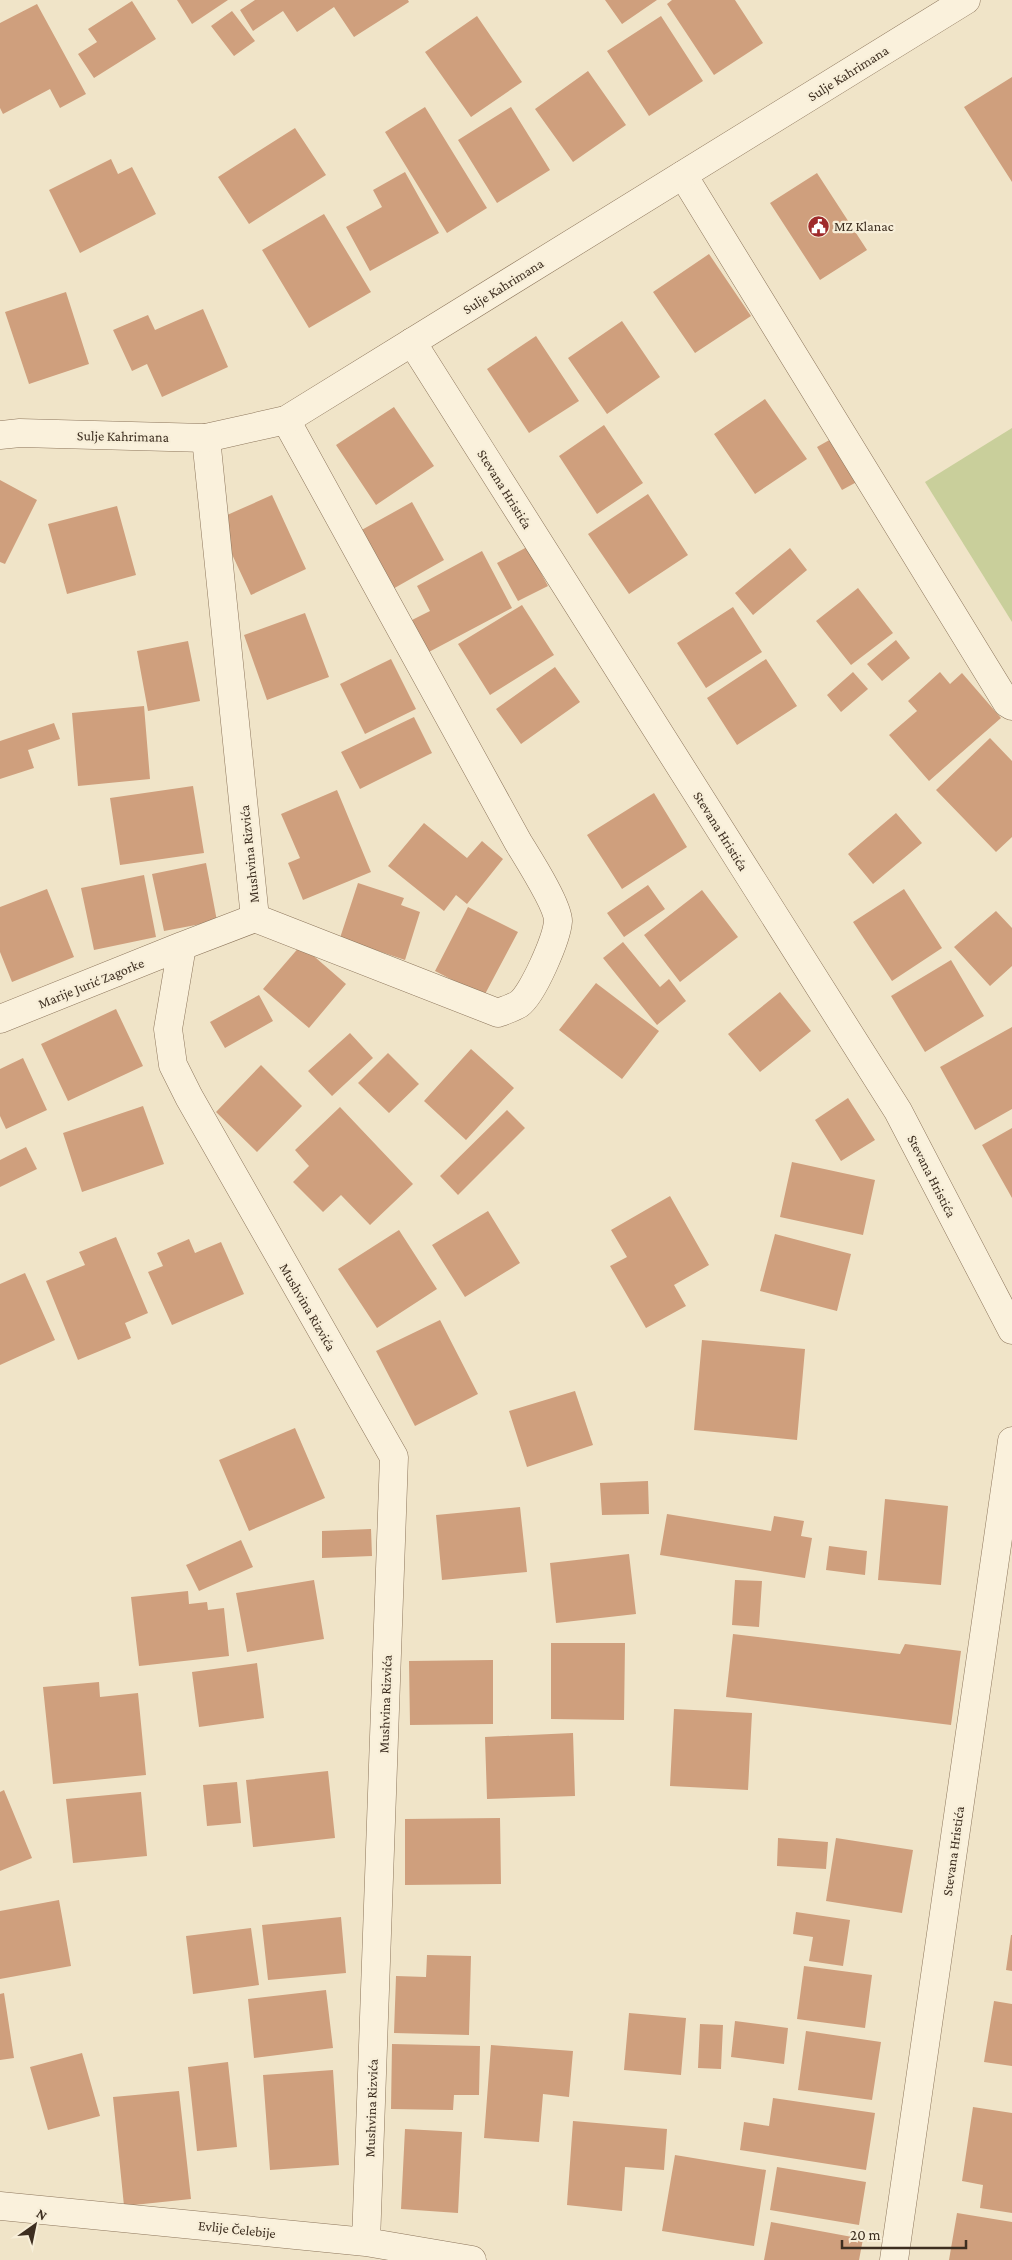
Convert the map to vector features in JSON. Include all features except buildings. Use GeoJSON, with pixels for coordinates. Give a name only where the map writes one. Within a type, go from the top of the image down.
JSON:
{"type":"FeatureCollection","features":[{"type":"Feature","properties":{"kind":"street","name":"Sulje Kahrimana"},"geometry":{"type":"LineString","coordinates":[[0,435],[20,433],[206,438],[286,420],[966,0]]}},
{"type":"Feature","properties":{"kind":"street"},"geometry":{"type":"LineString","coordinates":[[683,175],[1007,703],[1012,706]]}},
{"type":"Feature","properties":{"kind":"street","name":"Stevana Hristića"},"geometry":{"type":"LineString","coordinates":[[412,342],[898,1111],[1012,1330]]}},
{"type":"Feature","properties":{"kind":"street"},"geometry":{"type":"LineString","coordinates":[[255,918],[498,1013],[520,1003],[537,980],[550,950],[558,920],[543,883],[518,842],[286,420]]}},
{"type":"Feature","properties":{"kind":"street","name":"Mushvina Rizvića"},"geometry":{"type":"LineString","coordinates":[[206,438],[255,918],[182,946],[168,1029],[173,1065],[189,1097],[394,1457],[366,2242]]}},
{"type":"Feature","properties":{"kind":"street","name":"Marije Jurić Zagorke"},"geometry":{"type":"LineString","coordinates":[[0,1019],[182,946]]}},
{"type":"Feature","properties":{"kind":"street","name":"Stevana Hristića"},"geometry":{"type":"LineString","coordinates":[[894,2260],[1012,1441]]}},
{"type":"Feature","properties":{"kind":"street","name":"Evlije Čelebije"},"geometry":{"type":"LineString","coordinates":[[0,2206],[366,2242],[472,2260]]}},
{"type":"Feature","properties":{"kind":"green space"},"geometry":{"type":"Polygon","coordinates":[[[1012,428],[1012,622],[925,482],[1012,428]]]}},
{"type":"Feature","properties":{"kind":"place","name":"MZ Klanac"},"geometry":{"type":"Point","coordinates":[818,226]}}]}
